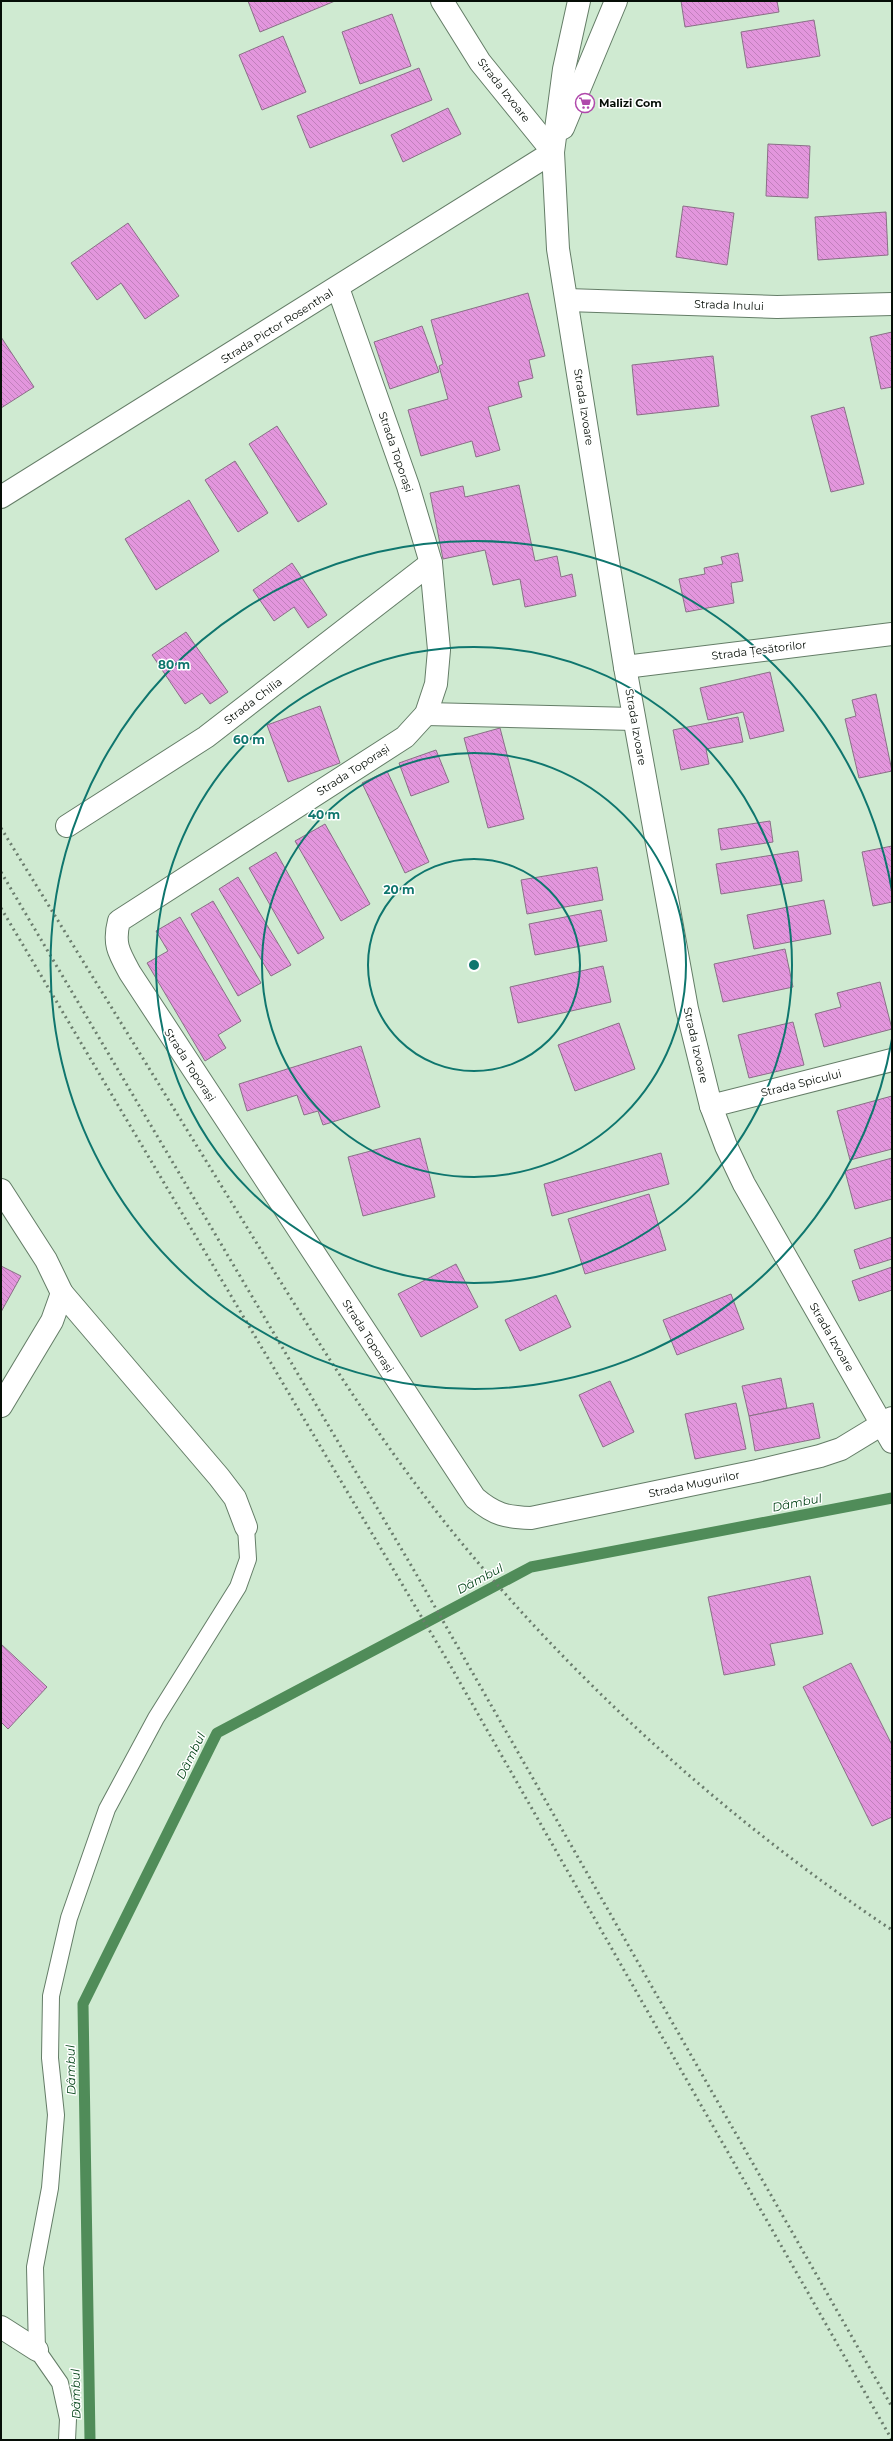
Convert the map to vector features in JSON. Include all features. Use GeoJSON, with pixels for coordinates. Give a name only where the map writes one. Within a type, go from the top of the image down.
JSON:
{"type":"FeatureCollection","features":[{"type":"Feature","properties":{"kind":"street","name":"Strada Izvoare"},"geometry":{"type":"LineString","coordinates":[[442,1],[480,62],[552,152],[558,249],[625,667],[687,1009],[711,1106],[726,1146],[744,1184],[889,1429]]}},
{"type":"Feature","properties":{"kind":"street"},"geometry":{"type":"LineString","coordinates":[[552,152],[564,69],[579,1]]}},
{"type":"Feature","properties":{"kind":"street"},"geometry":{"type":"LineString","coordinates":[[552,152],[616,1]]}},
{"type":"Feature","properties":{"kind":"street","name":"Strada Pictor Rosenthal"},"geometry":{"type":"LineString","coordinates":[[1,497],[338,288],[552,152]]}},
{"type":"Feature","properties":{"kind":"street","name":"Strada Toporași"},"geometry":{"type":"LineString","coordinates":[[338,288],[408,486],[431,563],[439,650],[436,684],[426,714],[405,737],[119,921],[115,936],[118,950],[130,973],[475,1498],[489,1510]]}},
{"type":"Feature","properties":{"kind":"street","name":"Strada Inului"},"geometry":{"type":"LineString","coordinates":[[567,300],[777,307],[892,304]]}},
{"type":"Feature","properties":{"kind":"street","name":"Strada Chilia"},"geometry":{"type":"LineString","coordinates":[[67,826],[206,737],[431,563]]}},
{"type":"Feature","properties":{"kind":"street","name":"Strada Țesătorilor"},"geometry":{"type":"LineString","coordinates":[[625,667],[892,634]]}},
{"type":"Feature","properties":{"kind":"street"},"geometry":{"type":"LineString","coordinates":[[426,714],[634,719]]}},
{"type":"Feature","properties":{"kind":"street","name":"Strada Spicului"},"geometry":{"type":"LineString","coordinates":[[711,1106],[892,1060]]}},
{"type":"Feature","properties":{"kind":"street"},"geometry":{"type":"LineString","coordinates":[[1,1190],[46,1260],[62,1293],[219,1477],[235,1498],[246,1527]]}},
{"type":"Feature","properties":{"kind":"street"},"geometry":{"type":"LineString","coordinates":[[1,1406],[52,1321],[62,1293]]}},
{"type":"Feature","properties":{"kind":"street","name":"Strada Mugurilor"},"geometry":{"type":"LineString","coordinates":[[489,1510],[506,1517],[531,1518],[757,1471],[841,1449],[889,1429]]}},
{"type":"Feature","properties":{"kind":"street"},"geometry":{"type":"LineString","coordinates":[[1,2327],[37,2350]]}},
{"type":"Feature","properties":{"kind":"lane"},"geometry":{"type":"LineString","coordinates":[[67,2440],[68,2419],[60,2383],[37,2350],[35,2267],[50,2188],[56,2115],[50,2058],[51,1996],[69,1918],[107,1809],[156,1718],[238,1587],[248,1559],[246,1527]]}},
{"type":"Feature","properties":{"kind":"building"},"geometry":{"type":"Polygon","coordinates":[[[248,1],[335,1],[260,32],[248,1]]]}},
{"type":"Feature","properties":{"kind":"building"},"geometry":{"type":"Polygon","coordinates":[[[681,1],[777,1],[779,12],[685,27],[681,1]]]}},
{"type":"Feature","properties":{"kind":"building"},"geometry":{"type":"Polygon","coordinates":[[[392,14],[411,66],[360,84],[342,32],[392,14]]]}},
{"type":"Feature","properties":{"kind":"building"},"geometry":{"type":"Polygon","coordinates":[[[814,20],[820,56],[747,68],[741,32],[814,20]]]}},
{"type":"Feature","properties":{"kind":"building"},"geometry":{"type":"Polygon","coordinates":[[[283,36],[306,92],[262,110],[239,55],[283,36]]]}},
{"type":"Feature","properties":{"kind":"building"},"geometry":{"type":"Polygon","coordinates":[[[419,68],[432,100],[310,148],[297,116],[419,68]]]}},
{"type":"Feature","properties":{"kind":"building"},"geometry":{"type":"Polygon","coordinates":[[[448,108],[461,134],[403,162],[391,135],[448,108]]]}},
{"type":"Feature","properties":{"kind":"building"},"geometry":{"type":"Polygon","coordinates":[[[768,144],[810,146],[808,198],[766,196],[768,144]]]}},
{"type":"Feature","properties":{"kind":"building"},"geometry":{"type":"Polygon","coordinates":[[[683,206],[734,213],[727,265],[676,257],[683,206]]]}},
{"type":"Feature","properties":{"kind":"building"},"geometry":{"type":"Polygon","coordinates":[[[886,212],[888,255],[818,260],[815,217],[886,212]]]}},
{"type":"Feature","properties":{"kind":"building"},"geometry":{"type":"Polygon","coordinates":[[[128,223],[179,296],[145,319],[121,283],[97,300],[71,263],[128,223]]]}},
{"type":"Feature","properties":{"kind":"building"},"geometry":{"type":"Polygon","coordinates":[[[528,293],[545,356],[529,360],[533,378],[518,382],[522,397],[488,407],[500,450],[476,457],[472,441],[421,456],[408,410],[448,399],[439,366],[443,364],[431,320],[528,293]]]}},
{"type":"Feature","properties":{"kind":"building"},"geometry":{"type":"Polygon","coordinates":[[[422,326],[439,372],[390,389],[374,342],[422,326]]]}},
{"type":"Feature","properties":{"kind":"building"},"geometry":{"type":"Polygon","coordinates":[[[892,332],[892,387],[881,389],[870,337],[892,332]]]}},
{"type":"Feature","properties":{"kind":"building"},"geometry":{"type":"Polygon","coordinates":[[[1,337],[34,387],[1,408],[1,337]]]}},
{"type":"Feature","properties":{"kind":"building"},"geometry":{"type":"Polygon","coordinates":[[[713,356],[719,406],[637,415],[632,365],[713,356]]]}},
{"type":"Feature","properties":{"kind":"building"},"geometry":{"type":"Polygon","coordinates":[[[844,407],[864,484],[831,492],[811,416],[844,407]]]}},
{"type":"Feature","properties":{"kind":"building"},"geometry":{"type":"Polygon","coordinates":[[[277,426],[327,504],[298,522],[249,444],[277,426]]]}},
{"type":"Feature","properties":{"kind":"building"},"geometry":{"type":"Polygon","coordinates":[[[235,461],[268,513],[238,532],[205,480],[235,461]]]}},
{"type":"Feature","properties":{"kind":"building"},"geometry":{"type":"Polygon","coordinates":[[[519,485],[535,561],[557,556],[561,577],[572,574],[576,596],[525,607],[520,579],[493,585],[485,550],[443,559],[430,493],[463,486],[465,497],[519,485]]]}},
{"type":"Feature","properties":{"kind":"building"},"geometry":{"type":"Polygon","coordinates":[[[189,500],[219,551],[156,590],[125,539],[189,500]]]}},
{"type":"Feature","properties":{"kind":"building"},"geometry":{"type":"Polygon","coordinates":[[[738,553],[743,581],[731,583],[734,603],[686,612],[679,579],[705,574],[704,568],[723,564],[721,557],[738,553]]]}},
{"type":"Feature","properties":{"kind":"building"},"geometry":{"type":"Polygon","coordinates":[[[292,563],[327,615],[308,628],[294,607],[274,621],[253,590],[292,563]]]}},
{"type":"Feature","properties":{"kind":"building"},"geometry":{"type":"Polygon","coordinates":[[[186,632],[228,692],[210,704],[202,693],[185,704],[152,655],[186,632]]]}},
{"type":"Feature","properties":{"kind":"building"},"geometry":{"type":"Polygon","coordinates":[[[770,672],[784,731],[750,739],[743,712],[708,720],[700,688],[770,672]]]}},
{"type":"Feature","properties":{"kind":"building"},"geometry":{"type":"Polygon","coordinates":[[[876,694],[892,771],[859,778],[845,719],[856,716],[852,700],[876,694]]]}},
{"type":"Feature","properties":{"kind":"building"},"geometry":{"type":"Polygon","coordinates":[[[320,706],[340,763],[288,782],[267,725],[320,706]]]}},
{"type":"Feature","properties":{"kind":"building"},"geometry":{"type":"Polygon","coordinates":[[[738,717],[743,742],[706,749],[709,764],[681,770],[673,730],[738,717]]]}},
{"type":"Feature","properties":{"kind":"building"},"geometry":{"type":"Polygon","coordinates":[[[500,728],[524,819],[488,828],[464,738],[500,728]]]}},
{"type":"Feature","properties":{"kind":"building"},"geometry":{"type":"Polygon","coordinates":[[[436,750],[449,782],[411,796],[399,763],[436,750]]]}},
{"type":"Feature","properties":{"kind":"building"},"geometry":{"type":"Polygon","coordinates":[[[387,771],[429,862],[405,873],[362,783],[387,771]]]}},
{"type":"Feature","properties":{"kind":"building"},"geometry":{"type":"Polygon","coordinates":[[[770,821],[773,842],[721,850],[718,829],[770,821]]]}},
{"type":"Feature","properties":{"kind":"building"},"geometry":{"type":"Polygon","coordinates":[[[325,824],[370,904],[341,921],[295,841],[325,824]]]}},
{"type":"Feature","properties":{"kind":"building"},"geometry":{"type":"Polygon","coordinates":[[[892,846],[892,902],[873,906],[862,852],[892,846]]]}},
{"type":"Feature","properties":{"kind":"building"},"geometry":{"type":"Polygon","coordinates":[[[798,851],[802,881],[721,894],[716,864],[798,851]]]}},
{"type":"Feature","properties":{"kind":"building"},"geometry":{"type":"Polygon","coordinates":[[[276,852],[324,938],[298,954],[249,868],[276,852]]]}},
{"type":"Feature","properties":{"kind":"building"},"geometry":{"type":"Polygon","coordinates":[[[597,867],[603,900],[527,914],[521,880],[597,867]]]}},
{"type":"Feature","properties":{"kind":"building"},"geometry":{"type":"Polygon","coordinates":[[[238,877],[291,965],[271,976],[219,889],[238,877]]]}},
{"type":"Feature","properties":{"kind":"building"},"geometry":{"type":"Polygon","coordinates":[[[824,900],[831,934],[754,949],[747,915],[824,900]]]}},
{"type":"Feature","properties":{"kind":"building"},"geometry":{"type":"Polygon","coordinates":[[[213,901],[261,983],[238,996],[191,914],[213,901]]]}},
{"type":"Feature","properties":{"kind":"building"},"geometry":{"type":"Polygon","coordinates":[[[601,910],[607,941],[535,955],[529,924],[601,910]]]}},
{"type":"Feature","properties":{"kind":"building"},"geometry":{"type":"Polygon","coordinates":[[[180,917],[241,1021],[218,1035],[226,1048],[205,1061],[147,963],[168,951],[156,931],[180,917]]]}},
{"type":"Feature","properties":{"kind":"building"},"geometry":{"type":"Polygon","coordinates":[[[785,949],[793,987],[723,1002],[714,964],[785,949]]]}},
{"type":"Feature","properties":{"kind":"building"},"geometry":{"type":"Polygon","coordinates":[[[603,966],[611,1002],[518,1023],[510,987],[603,966]]]}},
{"type":"Feature","properties":{"kind":"building"},"geometry":{"type":"Polygon","coordinates":[[[880,982],[892,1029],[824,1047],[815,1014],[841,1007],[837,993],[880,982]]]}},
{"type":"Feature","properties":{"kind":"building"},"geometry":{"type":"Polygon","coordinates":[[[793,1022],[804,1065],[749,1078],[738,1035],[793,1022]]]}},
{"type":"Feature","properties":{"kind":"building"},"geometry":{"type":"Polygon","coordinates":[[[619,1023],[635,1069],[575,1091],[558,1045],[619,1023]]]}},
{"type":"Feature","properties":{"kind":"building"},"geometry":{"type":"Polygon","coordinates":[[[361,1046],[380,1107],[323,1125],[318,1111],[304,1115],[297,1095],[247,1111],[239,1084],[361,1046]]]}},
{"type":"Feature","properties":{"kind":"building"},"geometry":{"type":"Polygon","coordinates":[[[892,1096],[892,1149],[850,1160],[837,1111],[892,1096]]]}},
{"type":"Feature","properties":{"kind":"building"},"geometry":{"type":"Polygon","coordinates":[[[420,1138],[435,1197],[363,1216],[348,1157],[420,1138]]]}},
{"type":"Feature","properties":{"kind":"building"},"geometry":{"type":"Polygon","coordinates":[[[661,1153],[669,1184],[552,1216],[544,1184],[661,1153]]]}},
{"type":"Feature","properties":{"kind":"building"},"geometry":{"type":"Polygon","coordinates":[[[892,1158],[892,1199],[855,1209],[845,1171],[892,1158]]]}},
{"type":"Feature","properties":{"kind":"building"},"geometry":{"type":"Polygon","coordinates":[[[649,1194],[666,1250],[585,1274],[568,1219],[649,1194]]]}},
{"type":"Feature","properties":{"kind":"building"},"geometry":{"type":"Polygon","coordinates":[[[892,1237],[892,1259],[860,1269],[854,1250],[892,1237]]]}},
{"type":"Feature","properties":{"kind":"building"},"geometry":{"type":"Polygon","coordinates":[[[456,1264],[478,1307],[421,1337],[398,1294],[456,1264]]]}},
{"type":"Feature","properties":{"kind":"building"},"geometry":{"type":"Polygon","coordinates":[[[1,1266],[21,1276],[1,1312],[1,1266]]]}},
{"type":"Feature","properties":{"kind":"building"},"geometry":{"type":"Polygon","coordinates":[[[892,1267],[892,1290],[859,1301],[852,1281],[892,1267]]]}},
{"type":"Feature","properties":{"kind":"building"},"geometry":{"type":"Polygon","coordinates":[[[731,1294],[744,1329],[677,1355],[663,1320],[731,1294]]]}},
{"type":"Feature","properties":{"kind":"building"},"geometry":{"type":"Polygon","coordinates":[[[556,1295],[571,1327],[520,1351],[505,1320],[556,1295]]]}},
{"type":"Feature","properties":{"kind":"building"},"geometry":{"type":"Polygon","coordinates":[[[781,1378],[787,1408],[749,1416],[742,1386],[781,1378]]]}},
{"type":"Feature","properties":{"kind":"building"},"geometry":{"type":"Polygon","coordinates":[[[610,1381],[634,1432],[603,1447],[579,1395],[610,1381]]]}},
{"type":"Feature","properties":{"kind":"building"},"geometry":{"type":"Polygon","coordinates":[[[736,1403],[746,1449],[695,1459],[685,1414],[736,1403]]]}},
{"type":"Feature","properties":{"kind":"building"},"geometry":{"type":"Polygon","coordinates":[[[813,1403],[820,1438],[755,1451],[749,1416],[813,1403]]]}},
{"type":"Feature","properties":{"kind":"building"},"geometry":{"type":"Polygon","coordinates":[[[810,1576],[823,1634],[770,1644],[775,1665],[724,1675],[708,1597],[810,1576]]]}},
{"type":"Feature","properties":{"kind":"building"},"geometry":{"type":"Polygon","coordinates":[[[1,1644],[47,1687],[8,1729],[1,1722],[1,1644]]]}},
{"type":"Feature","properties":{"kind":"building"},"geometry":{"type":"Polygon","coordinates":[[[851,1663],[892,1745],[892,1817],[872,1826],[803,1687],[851,1663]]]}},
{"type":"Feature","properties":{"kind":"waterway","name":"Dâmbul"},"geometry":{"type":"LineString","coordinates":[[90,2440],[83,2004],[217,1733],[531,1567],[892,1498]]}},
{"type":"Feature","properties":{"kind":"railway"},"geometry":{"type":"LineString","coordinates":[[1,828],[312,1332],[393,1453],[451,1530],[499,1587],[549,1642],[656,1746],[713,1796],[771,1843],[831,1888],[892,1930]]}},
{"type":"Feature","properties":{"kind":"railway"},"geometry":{"type":"LineString","coordinates":[[1,872],[415,1572],[892,2407]]}},
{"type":"Feature","properties":{"kind":"railway"},"geometry":{"type":"LineString","coordinates":[[1,908],[450,1665],[892,2440]]}},
{"type":"Feature","properties":{"kind":"place","name":"Malizi Com"},"geometry":{"type":"Point","coordinates":[585,103]}}]}
